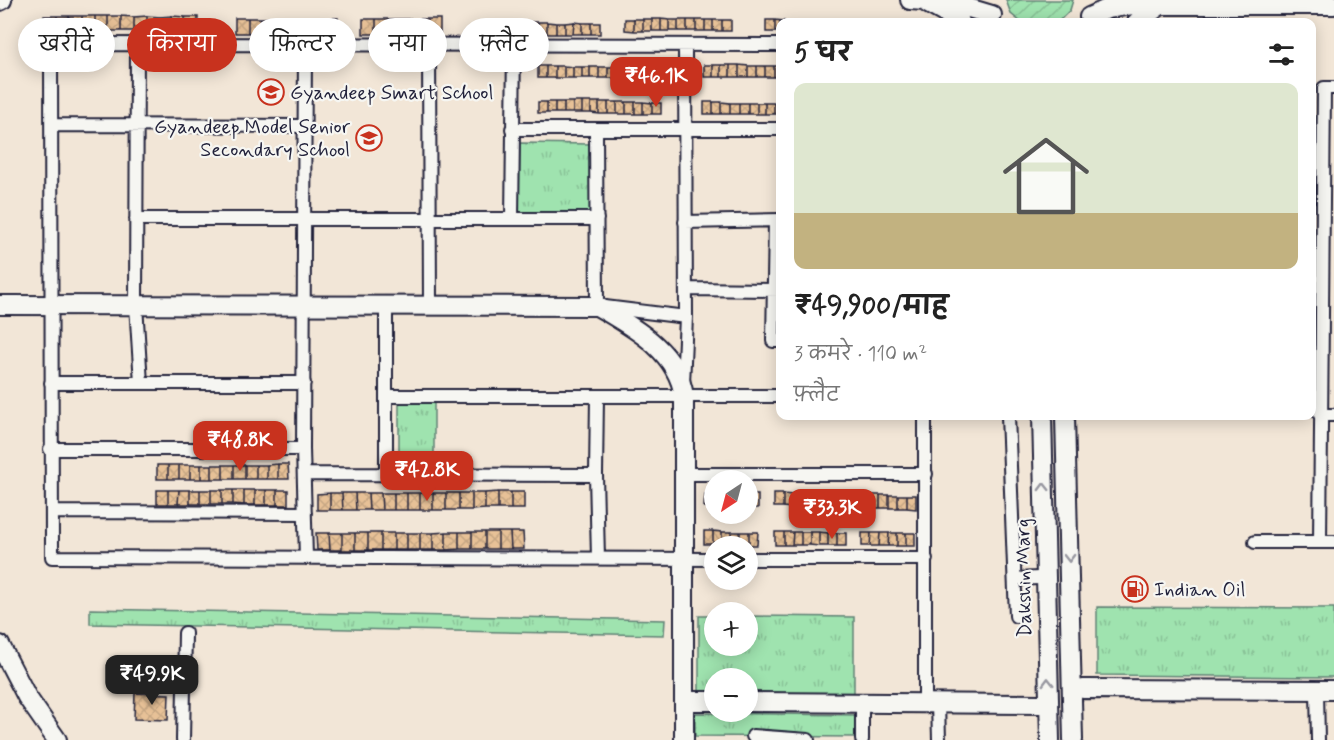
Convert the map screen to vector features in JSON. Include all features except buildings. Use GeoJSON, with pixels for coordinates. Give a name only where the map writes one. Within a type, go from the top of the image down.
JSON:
{"type":"FeatureCollection","features":[{"type":"Feature","properties":{"kind":"street"},"geometry":{"type":"LineString","coordinates":[[916,0],[952,3],[993,13]]}},
{"type":"Feature","properties":{"kind":"street"},"geometry":{"type":"LineString","coordinates":[[916,0],[952,18]]}},
{"type":"Feature","properties":{"kind":"street"},"geometry":{"type":"LineString","coordinates":[[1089,13],[1131,5],[1334,5]]}},
{"type":"Feature","properties":{"kind":"street"},"geometry":{"type":"LineString","coordinates":[[1143,18],[1161,5]]}},
{"type":"Feature","properties":{"kind":"street"},"geometry":{"type":"LineString","coordinates":[[127,45],[51,44],[52,557],[704,559]]}},
{"type":"Feature","properties":{"kind":"street"},"geometry":{"type":"LineString","coordinates":[[549,45],[776,45]]}},
{"type":"Feature","properties":{"kind":"street"},"geometry":{"type":"LineString","coordinates":[[684,740],[685,45]]}},
{"type":"Feature","properties":{"kind":"street"},"geometry":{"type":"LineString","coordinates":[[137,72],[136,305],[141,383]]}},
{"type":"Feature","properties":{"kind":"street"},"geometry":{"type":"LineString","coordinates":[[305,72],[303,449],[306,558]]}},
{"type":"Feature","properties":{"kind":"street"},"geometry":{"type":"LineString","coordinates":[[429,72],[430,306]]}},
{"type":"Feature","properties":{"kind":"street"},"geometry":{"type":"LineString","coordinates":[[512,219],[513,72]]}},
{"type":"Feature","properties":{"kind":"street"},"geometry":{"type":"LineString","coordinates":[[1320,542],[1320,415],[1328,222],[1324,88],[1334,88]]}},
{"type":"Feature","properties":{"kind":"street"},"geometry":{"type":"LineString","coordinates":[[52,126],[305,126]]}},
{"type":"Feature","properties":{"kind":"street"},"geometry":{"type":"LineString","coordinates":[[512,129],[776,129]]}},
{"type":"Feature","properties":{"kind":"street"},"geometry":{"type":"LineString","coordinates":[[596,129],[597,306]]}},
{"type":"Feature","properties":{"kind":"street"},"geometry":{"type":"LineString","coordinates":[[136,219],[597,219]]}},
{"type":"Feature","properties":{"kind":"street"},"geometry":{"type":"LineString","coordinates":[[686,222],[776,220]]}},
{"type":"Feature","properties":{"kind":"street"},"geometry":{"type":"LineString","coordinates":[[686,290],[776,290]]}},
{"type":"Feature","properties":{"kind":"street"},"geometry":{"type":"LineString","coordinates":[[776,303],[773,341],[776,341]]}},
{"type":"Feature","properties":{"kind":"street"},"geometry":{"type":"LineString","coordinates":[[0,305],[597,306],[686,317]]}},
{"type":"Feature","properties":{"kind":"street"},"geometry":{"type":"LineString","coordinates":[[386,306],[386,474]]}},
{"type":"Feature","properties":{"kind":"street"},"geometry":{"type":"LineString","coordinates":[[597,306],[656,344],[674,365],[683,394]]}},
{"type":"Feature","properties":{"kind":"street"},"geometry":{"type":"LineString","coordinates":[[51,383],[304,383]]}},
{"type":"Feature","properties":{"kind":"street"},"geometry":{"type":"LineString","coordinates":[[387,396],[683,394],[776,396]]}},
{"type":"Feature","properties":{"kind":"street"},"geometry":{"type":"LineString","coordinates":[[597,396],[598,558]]}},
{"type":"Feature","properties":{"kind":"street"},"geometry":{"type":"LineString","coordinates":[[1320,415],[1334,415]]}},
{"type":"Feature","properties":{"kind":"street"},"geometry":{"type":"LineString","coordinates":[[925,420],[926,559],[932,703],[939,740]]}},
{"type":"Feature","properties":{"kind":"street"},"geometry":{"type":"LineString","coordinates":[[1008,420],[1016,616]]}},
{"type":"Feature","properties":{"kind":"street","name":"Dakshin Marg"},"geometry":{"type":"LineString","coordinates":[[1042,420],[1050,740]]}},
{"type":"Feature","properties":{"kind":"street"},"geometry":{"type":"LineString","coordinates":[[1065,420],[1073,740]]}},
{"type":"Feature","properties":{"kind":"street"},"geometry":{"type":"LineString","coordinates":[[50,449],[303,449]]}},
{"type":"Feature","properties":{"kind":"street"},"geometry":{"type":"LineString","coordinates":[[304,474],[596,475]]}},
{"type":"Feature","properties":{"kind":"street"},"geometry":{"type":"LineString","coordinates":[[684,474],[926,474]]}},
{"type":"Feature","properties":{"kind":"street"},"geometry":{"type":"LineString","coordinates":[[52,512],[304,513]]}},
{"type":"Feature","properties":{"kind":"street"},"geometry":{"type":"LineString","coordinates":[[1254,542],[1334,542]]}},
{"type":"Feature","properties":{"kind":"street"},"geometry":{"type":"LineString","coordinates":[[758,559],[926,559]]}},
{"type":"Feature","properties":{"kind":"street"},"geometry":{"type":"LineString","coordinates":[[1015,579],[1039,578]]}},
{"type":"Feature","properties":{"kind":"street"},"geometry":{"type":"LineString","coordinates":[[183,740],[185,633]]}},
{"type":"Feature","properties":{"kind":"street"},"geometry":{"type":"LineString","coordinates":[[0,645],[27,697],[57,740]]}},
{"type":"Feature","properties":{"kind":"street"},"geometry":{"type":"LineString","coordinates":[[0,671],[42,740]]}},
{"type":"Feature","properties":{"kind":"street"},"geometry":{"type":"LineString","coordinates":[[1083,689],[1325,691],[1318,740]]}},
{"type":"Feature","properties":{"kind":"street"},"geometry":{"type":"LineString","coordinates":[[684,701],[704,701]]}},
{"type":"Feature","properties":{"kind":"street"},"geometry":{"type":"LineString","coordinates":[[758,702],[1042,704]]}},
{"type":"Feature","properties":{"kind":"street"},"geometry":{"type":"LineString","coordinates":[[862,703],[862,740]]}},
{"type":"Feature","properties":{"kind":"street"},"geometry":{"type":"LineString","coordinates":[[753,736],[808,740]]}},
{"type":"Feature","properties":{"kind":"green space"},"geometry":{"type":"Polygon","coordinates":[[[1006,0],[1073,0],[1070,10],[1062,18],[1016,18],[1011,14],[1006,0]]]}},
{"type":"Feature","properties":{"kind":"green space"},"geometry":{"type":"Polygon","coordinates":[[[520,143],[592,144],[591,213],[519,212],[520,143]]]}},
{"type":"Feature","properties":{"kind":"green space"},"geometry":{"type":"Polygon","coordinates":[[[434,402],[434,470],[399,471],[399,403],[434,402]]]}},
{"type":"Feature","properties":{"kind":"green space"},"geometry":{"type":"Polygon","coordinates":[[[1097,607],[1334,608],[1334,677],[1097,675],[1097,607]]]}},
{"type":"Feature","properties":{"kind":"green space"},"geometry":{"type":"Polygon","coordinates":[[[90,609],[665,620],[664,635],[90,624],[90,609]]]}},
{"type":"Feature","properties":{"kind":"green space"},"geometry":{"type":"Polygon","coordinates":[[[699,616],[704,616],[704,656],[758,656],[758,616],[854,617],[854,693],[758,693],[758,668],[704,668],[704,692],[699,692],[699,616]]]}},
{"type":"Feature","properties":{"kind":"green space"},"geometry":{"type":"Polygon","coordinates":[[[695,713],[704,713],[704,722],[758,722],[758,714],[857,715],[857,737],[695,736],[695,713]]]}},
{"type":"Feature","properties":{"kind":"place","name":"Gyandeep Smart School"},"geometry":{"type":"Point","coordinates":[271,92]}},
{"type":"Feature","properties":{"kind":"place","name":"Gyandeep Model Senior Secondary School"},"geometry":{"type":"Point","coordinates":[369,138]}},
{"type":"Feature","properties":{"kind":"place","name":"Indian Oil"},"geometry":{"type":"Point","coordinates":[1135,589]}}]}
